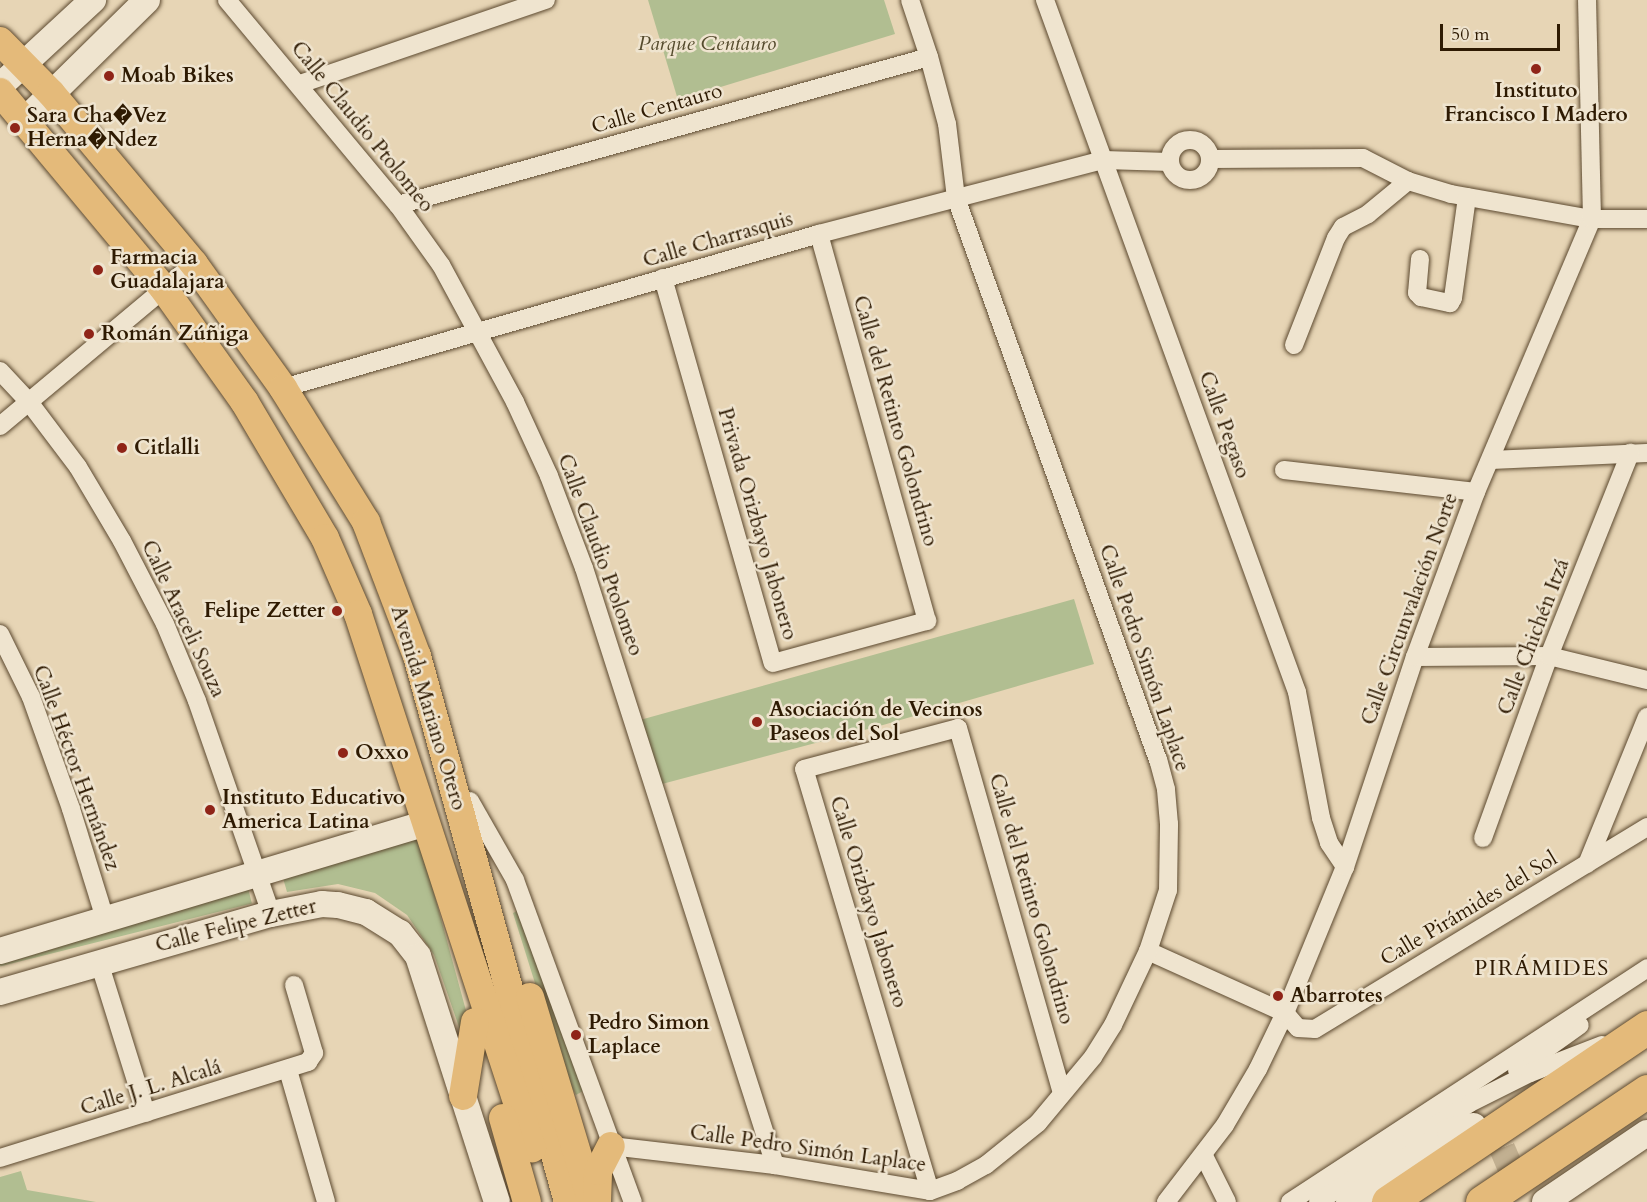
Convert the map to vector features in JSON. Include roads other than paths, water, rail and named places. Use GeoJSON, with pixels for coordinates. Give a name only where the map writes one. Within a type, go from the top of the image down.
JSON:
{"type":"FeatureCollection","features":[{"type":"Feature","properties":{"kind":"highway"},"geometry":{"type":"LineString","coordinates":[[1388,1202],[1641,1031]]}},
{"type":"Feature","properties":{"kind":"highway"},"geometry":{"type":"LineString","coordinates":[[1500,1199],[1647,1091]]}},
{"type":"Feature","properties":{"kind":"main road"},"geometry":{"type":"LineString","coordinates":[[0,86],[93,0]]}},
{"type":"Feature","properties":{"kind":"main road"},"geometry":{"type":"LineString","coordinates":[[25,120],[147,0]]}},
{"type":"Feature","properties":{"kind":"main road","name":"Avenida Mariano Otero"},"geometry":{"type":"LineString","coordinates":[[0,41],[51,93],[194,264],[283,388],[366,522],[417,656],[445,754],[531,1111],[548,1202]]}},
{"type":"Feature","properties":{"kind":"main road","name":"Avenida Mariano Otero"},"geometry":{"type":"LineString","coordinates":[[0,92],[164,289],[244,401],[325,538],[358,614],[444,880],[531,1111],[568,1202]]}},
{"type":"Feature","properties":{"kind":"main road"},"geometry":{"type":"LineString","coordinates":[[445,754],[470,801],[595,1202]]}},
{"type":"Feature","properties":{"kind":"main road","name":"Calle Felipe Zetter"},"geometry":{"type":"LineString","coordinates":[[0,951],[426,823]]}},
{"type":"Feature","properties":{"kind":"main road"},"geometry":{"type":"LineString","coordinates":[[444,880],[475,1022],[526,1202]]}},
{"type":"Feature","properties":{"kind":"main road","name":"Calle Felipe Zetter"},"geometry":{"type":"LineString","coordinates":[[0,992],[99,962],[306,906],[338,905],[366,912],[400,933],[418,956],[497,1202]]}},
{"type":"Feature","properties":{"kind":"main road"},"geometry":{"type":"LineString","coordinates":[[463,1095],[475,1022]]}},
{"type":"Feature","properties":{"kind":"main road"},"geometry":{"type":"LineString","coordinates":[[1349,1202],[1471,1115]]}},
{"type":"Feature","properties":{"kind":"main road"},"geometry":{"type":"LineString","coordinates":[[1545,1202],[1647,1133]]}},
{"type":"Feature","properties":{"kind":"main road"},"geometry":{"type":"LineString","coordinates":[[595,1202],[598,1171],[611,1146]]}},
{"type":"Feature","properties":{"kind":"street","name":"Calle Claudio Ptolomeo"},"geometry":{"type":"LineString","coordinates":[[227,0],[300,84],[398,205],[441,265],[479,332],[549,476],[584,568],[775,1165]]}},
{"type":"Feature","properties":{"kind":"street"},"geometry":{"type":"LineString","coordinates":[[300,84],[546,0]]}},
{"type":"Feature","properties":{"kind":"street","name":"Calle Pedro Simón Laplace"},"geometry":{"type":"LineString","coordinates":[[611,1146],[775,1165],[930,1191],[957,1181],[986,1165],[1038,1123],[1093,1057],[1113,1024],[1148,951],[1168,890],[1169,843],[1166,789],[956,198],[947,124],[929,57],[909,0]]}},
{"type":"Feature","properties":{"kind":"street","name":"Calle Pegaso"},"geometry":{"type":"LineString","coordinates":[[1045,0],[1297,692],[1322,818],[1329,843],[1345,867]]}},
{"type":"Feature","properties":{"kind":"street","name":"Calle Circunvalación Norte"},"geometry":{"type":"LineString","coordinates":[[1166,1202],[1204,1156],[1258,1069],[1285,1013],[1345,867],[1415,657],[1476,492],[1592,219],[1587,0]]}},
{"type":"Feature","properties":{"kind":"street","name":"Calle Centauro"},"geometry":{"type":"LineString","coordinates":[[398,205],[929,57]]}},
{"type":"Feature","properties":{"kind":"street"},"geometry":{"type":"LineString","coordinates":[[1188,140],[1200,142],[1206,147],[1211,159],[1207,173],[1188,181],[1176,174],[1170,162],[1176,145],[1188,140]]}},
{"type":"Feature","properties":{"kind":"street"},"geometry":{"type":"LineString","coordinates":[[1211,159],[1363,158],[1408,181],[1467,197],[1592,219],[1647,219]]}},
{"type":"Feature","properties":{"kind":"street","name":"Calle Charrasquis"},"geometry":{"type":"LineString","coordinates":[[283,388],[819,234],[1104,160],[1170,162]]}},
{"type":"Feature","properties":{"kind":"street"},"geometry":{"type":"LineString","coordinates":[[1294,345],[1339,232],[1343,227],[1380,206],[1408,181]]}},
{"type":"Feature","properties":{"kind":"street"},"geometry":{"type":"LineString","coordinates":[[1420,260],[1417,293],[1421,297],[1450,303],[1453,298],[1467,197]]}},
{"type":"Feature","properties":{"kind":"street","name":"Calle del Retinto Golondrino"},"geometry":{"type":"LineString","coordinates":[[819,234],[927,621]]}},
{"type":"Feature","properties":{"kind":"street"},"geometry":{"type":"LineString","coordinates":[[0,426],[194,264]]}},
{"type":"Feature","properties":{"kind":"street","name":"Privada Orizbayo Jabonero"},"geometry":{"type":"LineString","coordinates":[[663,278],[773,663],[927,621]]}},
{"type":"Feature","properties":{"kind":"street","name":"Calle Araceli Souza"},"geometry":{"type":"LineString","coordinates":[[0,371],[29,402],[78,467],[122,541],[165,624],[197,701],[271,914]]}},
{"type":"Feature","properties":{"kind":"street"},"geometry":{"type":"LineString","coordinates":[[1491,459],[1639,453]]}},
{"type":"Feature","properties":{"kind":"street","name":"Calle Chichén Itzá"},"geometry":{"type":"LineString","coordinates":[[1483,838],[1549,656],[1639,453]]}},
{"type":"Feature","properties":{"kind":"street"},"geometry":{"type":"LineString","coordinates":[[1284,470],[1476,492]]}},
{"type":"Feature","properties":{"kind":"street","name":"Calle Héctor Hernández"},"geometry":{"type":"LineString","coordinates":[[0,634],[31,697],[71,809],[105,919]]}},
{"type":"Feature","properties":{"kind":"street"},"geometry":{"type":"LineString","coordinates":[[1415,657],[1549,656],[1647,680]]}},
{"type":"Feature","properties":{"kind":"street"},"geometry":{"type":"LineString","coordinates":[[1587,864],[1647,717]]}},
{"type":"Feature","properties":{"kind":"street","name":"Calle del Retinto Golondrino"},"geometry":{"type":"LineString","coordinates":[[947,732],[958,728],[1062,1094]]}},
{"type":"Feature","properties":{"kind":"street","name":"Calle Orizbayo Jabonero"},"geometry":{"type":"LineString","coordinates":[[930,1191],[804,768],[947,732]]}},
{"type":"Feature","properties":{"kind":"street"},"geometry":{"type":"LineString","coordinates":[[470,801],[515,879],[633,1202]]}},
{"type":"Feature","properties":{"kind":"street","name":"Calle Pirámides del Sol"},"geometry":{"type":"LineString","coordinates":[[1148,951],[1285,1013],[1298,1028],[1315,1029],[1647,827]]}},
{"type":"Feature","properties":{"kind":"street"},"geometry":{"type":"LineString","coordinates":[[99,962],[146,1113]]}},
{"type":"Feature","properties":{"kind":"street"},"geometry":{"type":"LineString","coordinates":[[1290,1202],[1647,968]]}},
{"type":"Feature","properties":{"kind":"street"},"geometry":{"type":"LineString","coordinates":[[1471,1115],[1647,976]]}},
{"type":"Feature","properties":{"kind":"street","name":"Calle J. L. Alcalá"},"geometry":{"type":"LineString","coordinates":[[0,1158],[308,1062],[314,1057],[294,985]]}},
{"type":"Feature","properties":{"kind":"street"},"geometry":{"type":"LineString","coordinates":[[1318,1202],[1471,1115],[1560,1060],[1641,1031]]}},
{"type":"Feature","properties":{"kind":"street"},"geometry":{"type":"LineString","coordinates":[[288,1070],[326,1202]]}},
{"type":"Feature","properties":{"kind":"street"},"geometry":{"type":"LineString","coordinates":[[1204,1156],[1227,1202]]}},
{"type":"Feature","properties":{"kind":"tunnel"},"geometry":{"type":"LineString","coordinates":[[1473,1126],[1489,1135],[1502,1148],[1511,1169],[1511,1192]]}},
{"type":"Feature","properties":{"kind":"place","name":"Instituto Francisco I Madero"},"geometry":{"type":"Point","coordinates":[1536,69]}},
{"type":"Feature","properties":{"kind":"place","name":"Moab Bikes"},"geometry":{"type":"Point","coordinates":[109,76]}},
{"type":"Feature","properties":{"kind":"place","name":"Sara Cha�Vez Herna�Ndez"},"geometry":{"type":"Point","coordinates":[15,128]}},
{"type":"Feature","properties":{"kind":"place","name":"Farmacia Guadalajara"},"geometry":{"type":"Point","coordinates":[98,270]}},
{"type":"Feature","properties":{"kind":"place","name":"Román Zúñiga"},"geometry":{"type":"Point","coordinates":[89,334]}},
{"type":"Feature","properties":{"kind":"place","name":"Citlalli"},"geometry":{"type":"Point","coordinates":[122,448]}},
{"type":"Feature","properties":{"kind":"place","name":"Felipe Zetter"},"geometry":{"type":"Point","coordinates":[337,611]}},
{"type":"Feature","properties":{"kind":"place","name":"Asociación de Vecinos Paseos del Sol"},"geometry":{"type":"Point","coordinates":[757,722]}},
{"type":"Feature","properties":{"kind":"place","name":"Oxxo"},"geometry":{"type":"Point","coordinates":[343,753]}},
{"type":"Feature","properties":{"kind":"place","name":"Instituto Educativo America Latina"},"geometry":{"type":"Point","coordinates":[210,810]}},
{"type":"Feature","properties":{"kind":"place","name":"Abarrotes"},"geometry":{"type":"Point","coordinates":[1278,996]}},
{"type":"Feature","properties":{"kind":"place","name":"Pedro Simon Laplace"},"geometry":{"type":"Point","coordinates":[576,1035]}},
{"type":"Feature","properties":{"kind":"district","name":"PIRÁMIDES"},"geometry":{"type":"Point","coordinates":[1542,969]}},
{"type":"Feature","properties":{"kind":"park label","name":"Parque Centauro"},"geometry":{"type":"Point","coordinates":[707,44]}}]}
